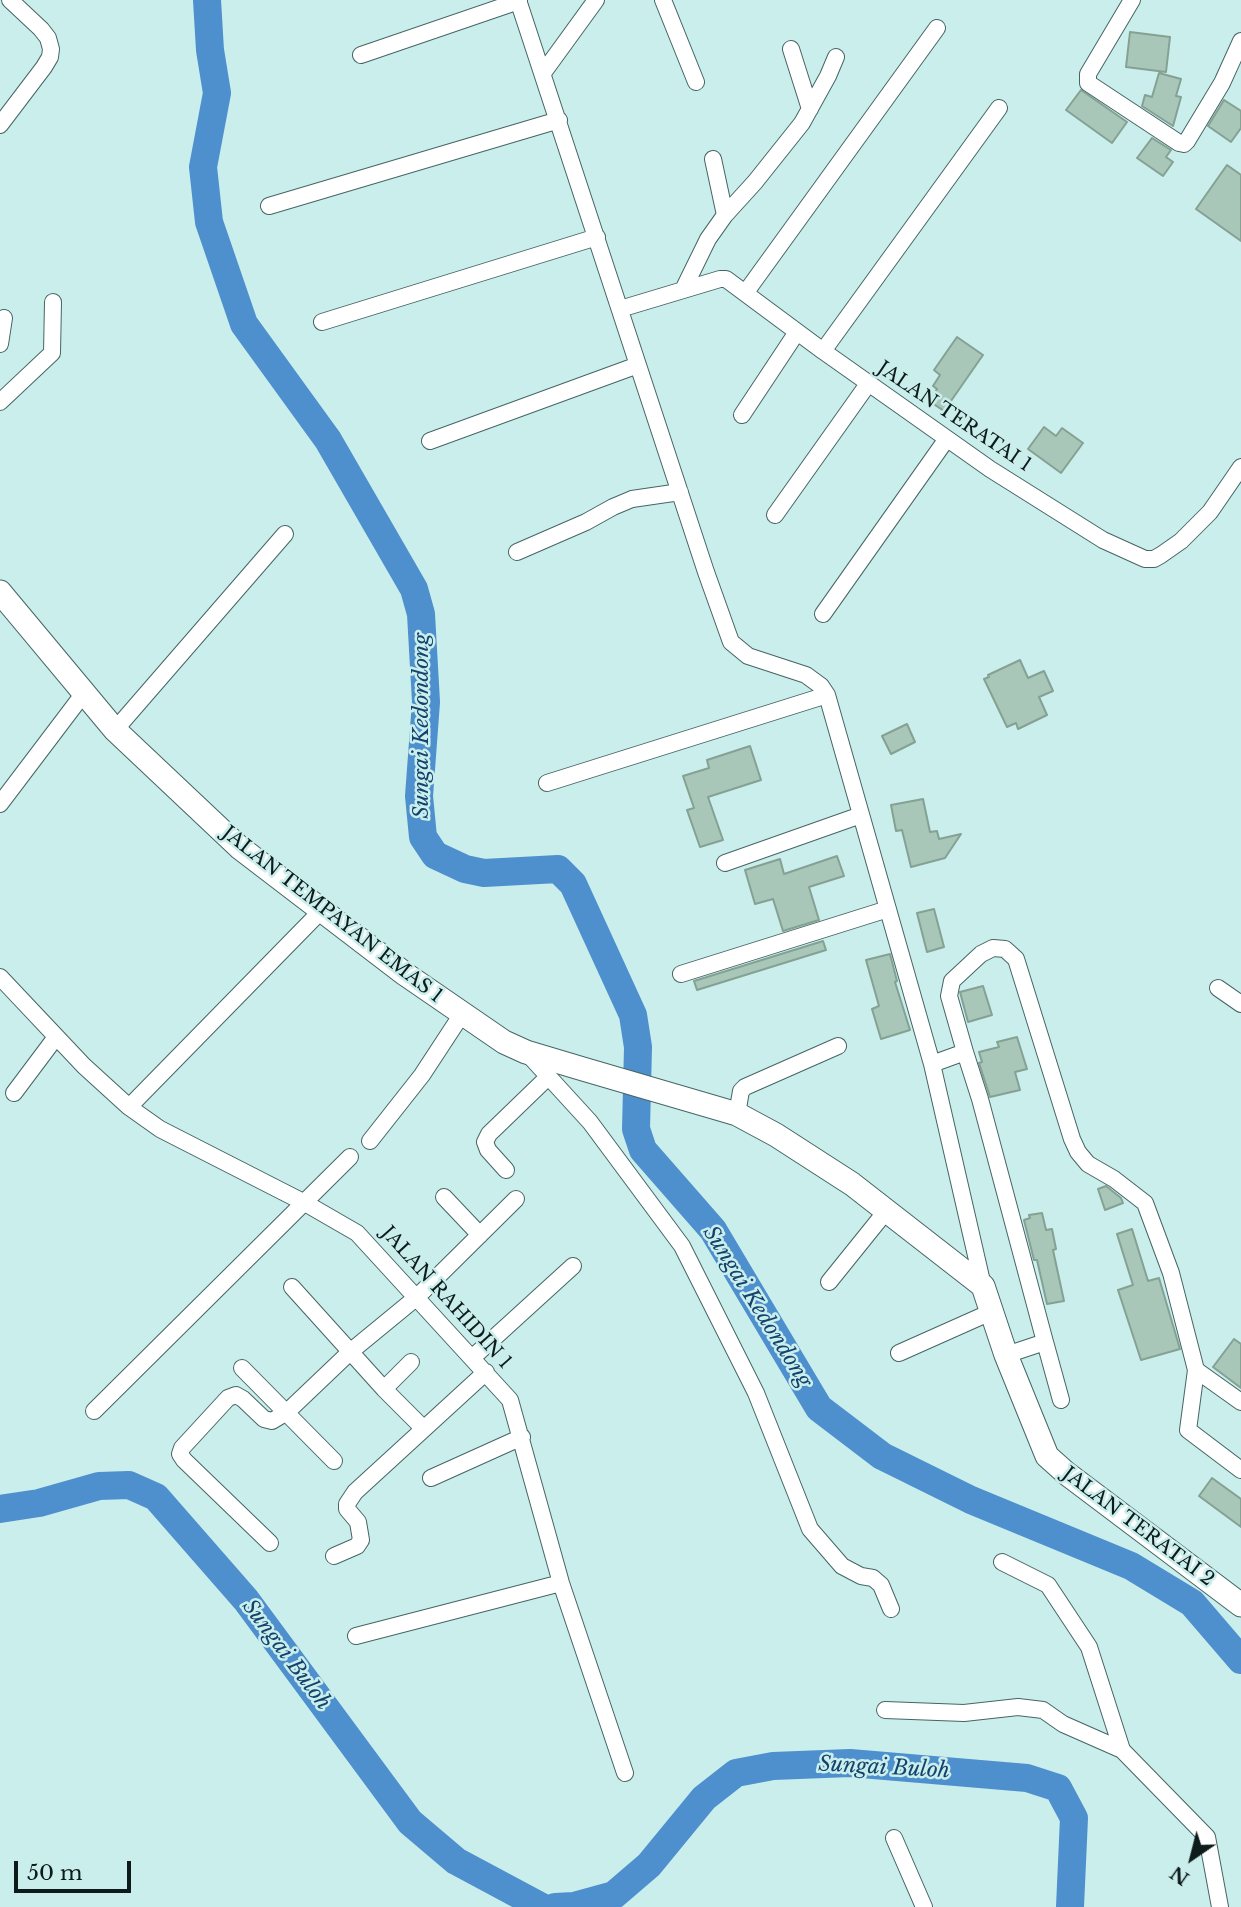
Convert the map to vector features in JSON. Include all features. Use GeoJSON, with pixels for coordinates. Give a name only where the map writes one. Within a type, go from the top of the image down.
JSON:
{"type":"FeatureCollection","features":[{"type":"Feature","properties":{"kind":"street"},"geometry":{"type":"LineString","coordinates":[[0,125],[44,67],[50,57],[51,48],[41,29],[10,0]]}},
{"type":"Feature","properties":{"kind":"street"},"geometry":{"type":"LineString","coordinates":[[543,73],[596,0]]}},
{"type":"Feature","properties":{"kind":"street"},"geometry":{"type":"LineString","coordinates":[[663,0],[696,82]]}},
{"type":"Feature","properties":{"kind":"street"},"geometry":{"type":"LineString","coordinates":[[1132,0],[1088,74],[1088,83],[1179,143],[1188,141],[1222,83],[1241,41]]}},
{"type":"Feature","properties":{"kind":"street"},"geometry":{"type":"LineString","coordinates":[[361,55],[518,1],[731,642],[748,656],[806,675],[821,686],[827,695],[932,1064],[983,1286]]}},
{"type":"Feature","properties":{"kind":"street"},"geometry":{"type":"LineString","coordinates":[[746,292],[937,29]]}},
{"type":"Feature","properties":{"kind":"street"},"geometry":{"type":"LineString","coordinates":[[791,49],[810,109]]}},
{"type":"Feature","properties":{"kind":"street"},"geometry":{"type":"LineString","coordinates":[[683,290],[708,239],[810,109],[836,57]]}},
{"type":"Feature","properties":{"kind":"street"},"geometry":{"type":"LineString","coordinates":[[822,351],[999,108]]}},
{"type":"Feature","properties":{"kind":"street"},"geometry":{"type":"LineString","coordinates":[[269,206],[559,120]]}},
{"type":"Feature","properties":{"kind":"street"},"geometry":{"type":"LineString","coordinates":[[713,159],[725,215]]}},
{"type":"Feature","properties":{"kind":"street"},"geometry":{"type":"LineString","coordinates":[[322,322],[597,237]]}},
{"type":"Feature","properties":{"kind":"street","name":"JALAN TERATAI 1"},"geometry":{"type":"LineString","coordinates":[[620,309],[720,279],[733,283],[946,440],[1103,540],[1145,559],[1154,559],[1181,541],[1210,512],[1241,467]]}},
{"type":"Feature","properties":{"kind":"street"},"geometry":{"type":"LineString","coordinates":[[0,402],[52,353],[53,302]]}},
{"type":"Feature","properties":{"kind":"street"},"geometry":{"type":"LineString","coordinates":[[0,344],[4,318]]}},
{"type":"Feature","properties":{"kind":"street"},"geometry":{"type":"LineString","coordinates":[[742,415],[797,332]]}},
{"type":"Feature","properties":{"kind":"street"},"geometry":{"type":"LineString","coordinates":[[430,441],[639,365]]}},
{"type":"Feature","properties":{"kind":"street"},"geometry":{"type":"LineString","coordinates":[[775,515],[868,384]]}},
{"type":"Feature","properties":{"kind":"street"},"geometry":{"type":"LineString","coordinates":[[823,614],[946,440]]}},
{"type":"Feature","properties":{"kind":"street"},"geometry":{"type":"LineString","coordinates":[[517,552],[632,499],[680,492]]}},
{"type":"Feature","properties":{"kind":"street"},"geometry":{"type":"LineString","coordinates":[[115,730],[285,534]]}},
{"type":"Feature","properties":{"kind":"street","name":"JALAN TEMPAYAN EMAS 1"},"geometry":{"type":"LineString","coordinates":[[0,592],[115,730],[239,847],[462,1014],[504,1042],[526,1052],[737,1114],[776,1135],[852,1184],[983,1286]]}},
{"type":"Feature","properties":{"kind":"street"},"geometry":{"type":"LineString","coordinates":[[0,804],[84,693]]}},
{"type":"Feature","properties":{"kind":"street"},"geometry":{"type":"LineString","coordinates":[[547,783],[827,695]]}},
{"type":"Feature","properties":{"kind":"street"},"geometry":{"type":"LineString","coordinates":[[725,863],[861,815]]}},
{"type":"Feature","properties":{"kind":"street"},"geometry":{"type":"LineString","coordinates":[[681,974],[888,909]]}},
{"type":"Feature","properties":{"kind":"street"},"geometry":{"type":"LineString","coordinates":[[129,1107],[321,911]]}},
{"type":"Feature","properties":{"kind":"street"},"geometry":{"type":"LineString","coordinates":[[1061,1400],[949,996],[950,986],[956,976],[981,954],[993,948],[1005,949],[1016,959],[1078,1152],[1088,1164],[1114,1179],[1145,1203],[1171,1273],[1196,1370],[1188,1430],[1241,1470]]}},
{"type":"Feature","properties":{"kind":"street","name":"JALAN RAHIDIN 1"},"geometry":{"type":"LineString","coordinates":[[0,977],[84,1066],[129,1107],[160,1129],[305,1203],[357,1233],[510,1400],[561,1583],[625,1773]]}},
{"type":"Feature","properties":{"kind":"street"},"geometry":{"type":"LineString","coordinates":[[1218,988],[1241,1004]]}},
{"type":"Feature","properties":{"kind":"street"},"geometry":{"type":"LineString","coordinates":[[370,1141],[422,1075],[462,1014]]}},
{"type":"Feature","properties":{"kind":"street"},"geometry":{"type":"LineString","coordinates":[[14,1093],[56,1037]]}},
{"type":"Feature","properties":{"kind":"street"},"geometry":{"type":"LineString","coordinates":[[737,1114],[741,1091],[746,1087],[838,1046]]}},
{"type":"Feature","properties":{"kind":"street"},"geometry":{"type":"LineString","coordinates":[[526,1052],[590,1122],[682,1246],[756,1393],[810,1529],[842,1566],[852,1573],[873,1578],[881,1585],[891,1609]]}},
{"type":"Feature","properties":{"kind":"street"},"geometry":{"type":"LineString","coordinates":[[932,1064],[965,1052]]}},
{"type":"Feature","properties":{"kind":"street"},"geometry":{"type":"LineString","coordinates":[[506,1170],[488,1150],[485,1142],[489,1134],[548,1077]]}},
{"type":"Feature","properties":{"kind":"street"},"geometry":{"type":"LineString","coordinates":[[94,1412],[350,1157]]}},
{"type":"Feature","properties":{"kind":"street"},"geometry":{"type":"LineString","coordinates":[[444,1197],[480,1235]]}},
{"type":"Feature","properties":{"kind":"street"},"geometry":{"type":"LineString","coordinates":[[270,1543],[184,1460],[180,1454],[182,1448],[229,1398],[236,1395],[264,1419],[272,1421],[287,1412],[350,1352],[417,1297],[516,1199]]}},
{"type":"Feature","properties":{"kind":"street"},"geometry":{"type":"LineString","coordinates":[[829,1282],[887,1210]]}},
{"type":"Feature","properties":{"kind":"street"},"geometry":{"type":"LineString","coordinates":[[472,1358],[573,1266]]}},
{"type":"Feature","properties":{"kind":"street","name":"JALAN TERATAI 2"},"geometry":{"type":"LineString","coordinates":[[983,1286],[1041,1446],[1053,1463],[1241,1605]]}},
{"type":"Feature","properties":{"kind":"street"},"geometry":{"type":"LineString","coordinates":[[292,1287],[423,1428]]}},
{"type":"Feature","properties":{"kind":"street"},"geometry":{"type":"LineString","coordinates":[[899,1353],[991,1312]]}},
{"type":"Feature","properties":{"kind":"street"},"geometry":{"type":"LineString","coordinates":[[1006,1355],[1045,1342]]}},
{"type":"Feature","properties":{"kind":"street"},"geometry":{"type":"LineString","coordinates":[[384,1389],[411,1362]]}},
{"type":"Feature","properties":{"kind":"street"},"geometry":{"type":"LineString","coordinates":[[242,1368],[334,1461]]}},
{"type":"Feature","properties":{"kind":"street"},"geometry":{"type":"LineString","coordinates":[[1196,1370],[1241,1402]]}},
{"type":"Feature","properties":{"kind":"street"},"geometry":{"type":"LineString","coordinates":[[334,1556],[357,1546],[361,1540],[358,1522],[346,1509],[355,1492],[486,1373]]}},
{"type":"Feature","properties":{"kind":"street"},"geometry":{"type":"LineString","coordinates":[[431,1478],[522,1437]]}},
{"type":"Feature","properties":{"kind":"street"},"geometry":{"type":"LineString","coordinates":[[1002,1562],[1048,1586],[1089,1647],[1122,1749]]}},
{"type":"Feature","properties":{"kind":"street"},"geometry":{"type":"LineString","coordinates":[[356,1636],[561,1583]]}},
{"type":"Feature","properties":{"kind":"street"},"geometry":{"type":"LineString","coordinates":[[885,1710],[964,1713],[1018,1707],[1043,1710],[1062,1724],[1122,1749],[1208,1837],[1220,1907]]}},
{"type":"Feature","properties":{"kind":"street"},"geometry":{"type":"LineString","coordinates":[[894,1838],[924,1907]]}},
{"type":"Feature","properties":{"kind":"building"},"geometry":{"type":"Polygon","coordinates":[[[1130,32],[1170,37],[1166,72],[1126,67],[1130,32]]]}},
{"type":"Feature","properties":{"kind":"building"},"geometry":{"type":"Polygon","coordinates":[[[1159,73],[1181,79],[1176,96],[1181,97],[1173,126],[1142,106],[1145,95],[1152,97],[1159,73]]]}},
{"type":"Feature","properties":{"kind":"building"},"geometry":{"type":"Polygon","coordinates":[[[1081,90],[1127,122],[1112,143],[1066,110],[1081,90]]]}},
{"type":"Feature","properties":{"kind":"building"},"geometry":{"type":"Polygon","coordinates":[[[1224,100],[1241,111],[1241,128],[1231,142],[1208,126],[1224,100]]]}},
{"type":"Feature","properties":{"kind":"building"},"geometry":{"type":"Polygon","coordinates":[[[1152,138],[1171,150],[1166,157],[1173,162],[1163,176],[1137,158],[1152,138]]]}},
{"type":"Feature","properties":{"kind":"building"},"geometry":{"type":"Polygon","coordinates":[[[1227,165],[1241,175],[1241,241],[1196,209],[1227,165]]]}},
{"type":"Feature","properties":{"kind":"building"},"geometry":{"type":"Polygon","coordinates":[[[957,337],[983,355],[944,411],[929,401],[937,389],[933,386],[940,375],[934,370],[957,337]]]}},
{"type":"Feature","properties":{"kind":"building"},"geometry":{"type":"Polygon","coordinates":[[[1044,427],[1056,436],[1062,428],[1083,443],[1061,473],[1028,449],[1044,427]]]}},
{"type":"Feature","properties":{"kind":"building"},"geometry":{"type":"Polygon","coordinates":[[[1020,660],[1028,678],[1044,671],[1053,691],[1039,697],[1047,715],[1018,729],[1016,723],[1007,727],[984,679],[1020,660]]]}},
{"type":"Feature","properties":{"kind":"building"},"geometry":{"type":"Polygon","coordinates":[[[907,724],[915,742],[891,754],[882,736],[907,724]]]}},
{"type":"Feature","properties":{"kind":"building"},"geometry":{"type":"Polygon","coordinates":[[[750,746],[761,780],[708,797],[723,840],[700,847],[687,810],[694,808],[683,776],[709,768],[707,760],[750,746]]]}},
{"type":"Feature","properties":{"kind":"building"},"geometry":{"type":"Polygon","coordinates":[[[923,799],[930,832],[937,831],[939,839],[961,834],[945,858],[911,867],[902,830],[896,831],[891,805],[923,799]]]}},
{"type":"Feature","properties":{"kind":"building"},"geometry":{"type":"Polygon","coordinates":[[[837,856],[844,876],[809,887],[819,920],[783,931],[773,899],[755,904],[745,870],[780,859],[784,874],[837,856]]]}},
{"type":"Feature","properties":{"kind":"building"},"geometry":{"type":"Polygon","coordinates":[[[934,909],[944,947],[927,952],[917,913],[934,909]]]}},
{"type":"Feature","properties":{"kind":"building"},"geometry":{"type":"Polygon","coordinates":[[[823,941],[826,950],[697,990],[694,981],[823,941]]]}},
{"type":"Feature","properties":{"kind":"building"},"geometry":{"type":"Polygon","coordinates":[[[890,954],[897,981],[895,982],[910,1030],[881,1039],[872,1009],[879,1006],[866,960],[890,954]]]}},
{"type":"Feature","properties":{"kind":"building"},"geometry":{"type":"Polygon","coordinates":[[[983,986],[992,1015],[968,1022],[960,992],[983,986]]]}},
{"type":"Feature","properties":{"kind":"building"},"geometry":{"type":"Polygon","coordinates":[[[1017,1037],[1027,1069],[1015,1072],[1020,1090],[990,1097],[979,1063],[982,1062],[979,1052],[999,1047],[997,1042],[1017,1037]]]}},
{"type":"Feature","properties":{"kind":"building"},"geometry":{"type":"Polygon","coordinates":[[[1106,1186],[1121,1198],[1123,1203],[1105,1210],[1098,1189],[1106,1186]]]}},
{"type":"Feature","properties":{"kind":"building"},"geometry":{"type":"Polygon","coordinates":[[[1042,1213],[1046,1230],[1052,1229],[1056,1249],[1053,1250],[1064,1301],[1047,1304],[1024,1220],[1030,1218],[1029,1215],[1042,1213]]]}},
{"type":"Feature","properties":{"kind":"building"},"geometry":{"type":"Polygon","coordinates":[[[1132,1229],[1148,1281],[1159,1278],[1180,1349],[1141,1360],[1118,1290],[1133,1285],[1117,1234],[1132,1229]]]}},
{"type":"Feature","properties":{"kind":"building"},"geometry":{"type":"Polygon","coordinates":[[[1234,1339],[1241,1344],[1241,1388],[1213,1367],[1234,1339]]]}},
{"type":"Feature","properties":{"kind":"building"},"geometry":{"type":"Polygon","coordinates":[[[1212,1478],[1241,1499],[1241,1527],[1199,1496],[1212,1478]]]}},
{"type":"Feature","properties":{"kind":"waterway","name":"Sungai Kedondong"},"geometry":{"type":"LineString","coordinates":[[207,0],[210,50],[217,93],[203,167],[209,222],[244,324],[328,440],[414,589],[421,614],[426,702],[419,796],[423,837],[435,855],[465,869],[484,873],[558,869],[573,884],[633,1015],[638,1047],[636,1129],[643,1150],[713,1230],[819,1408],[882,1456],[971,1500],[1131,1566],[1192,1603],[1241,1660]]}},
{"type":"Feature","properties":{"kind":"waterway","name":"Sungai Buloh"},"geometry":{"type":"LineString","coordinates":[[0,1509],[39,1503],[99,1486],[129,1485],[156,1497],[246,1600],[410,1822],[456,1861],[542,1907]]}},
{"type":"Feature","properties":{"kind":"waterway","name":"Sungai Buloh"},"geometry":{"type":"LineString","coordinates":[[555,1907],[574,1906],[614,1895],[649,1865],[704,1798],[736,1773],[773,1766],[850,1763],[1027,1778],[1058,1788],[1074,1818],[1070,1907]]}}]}
